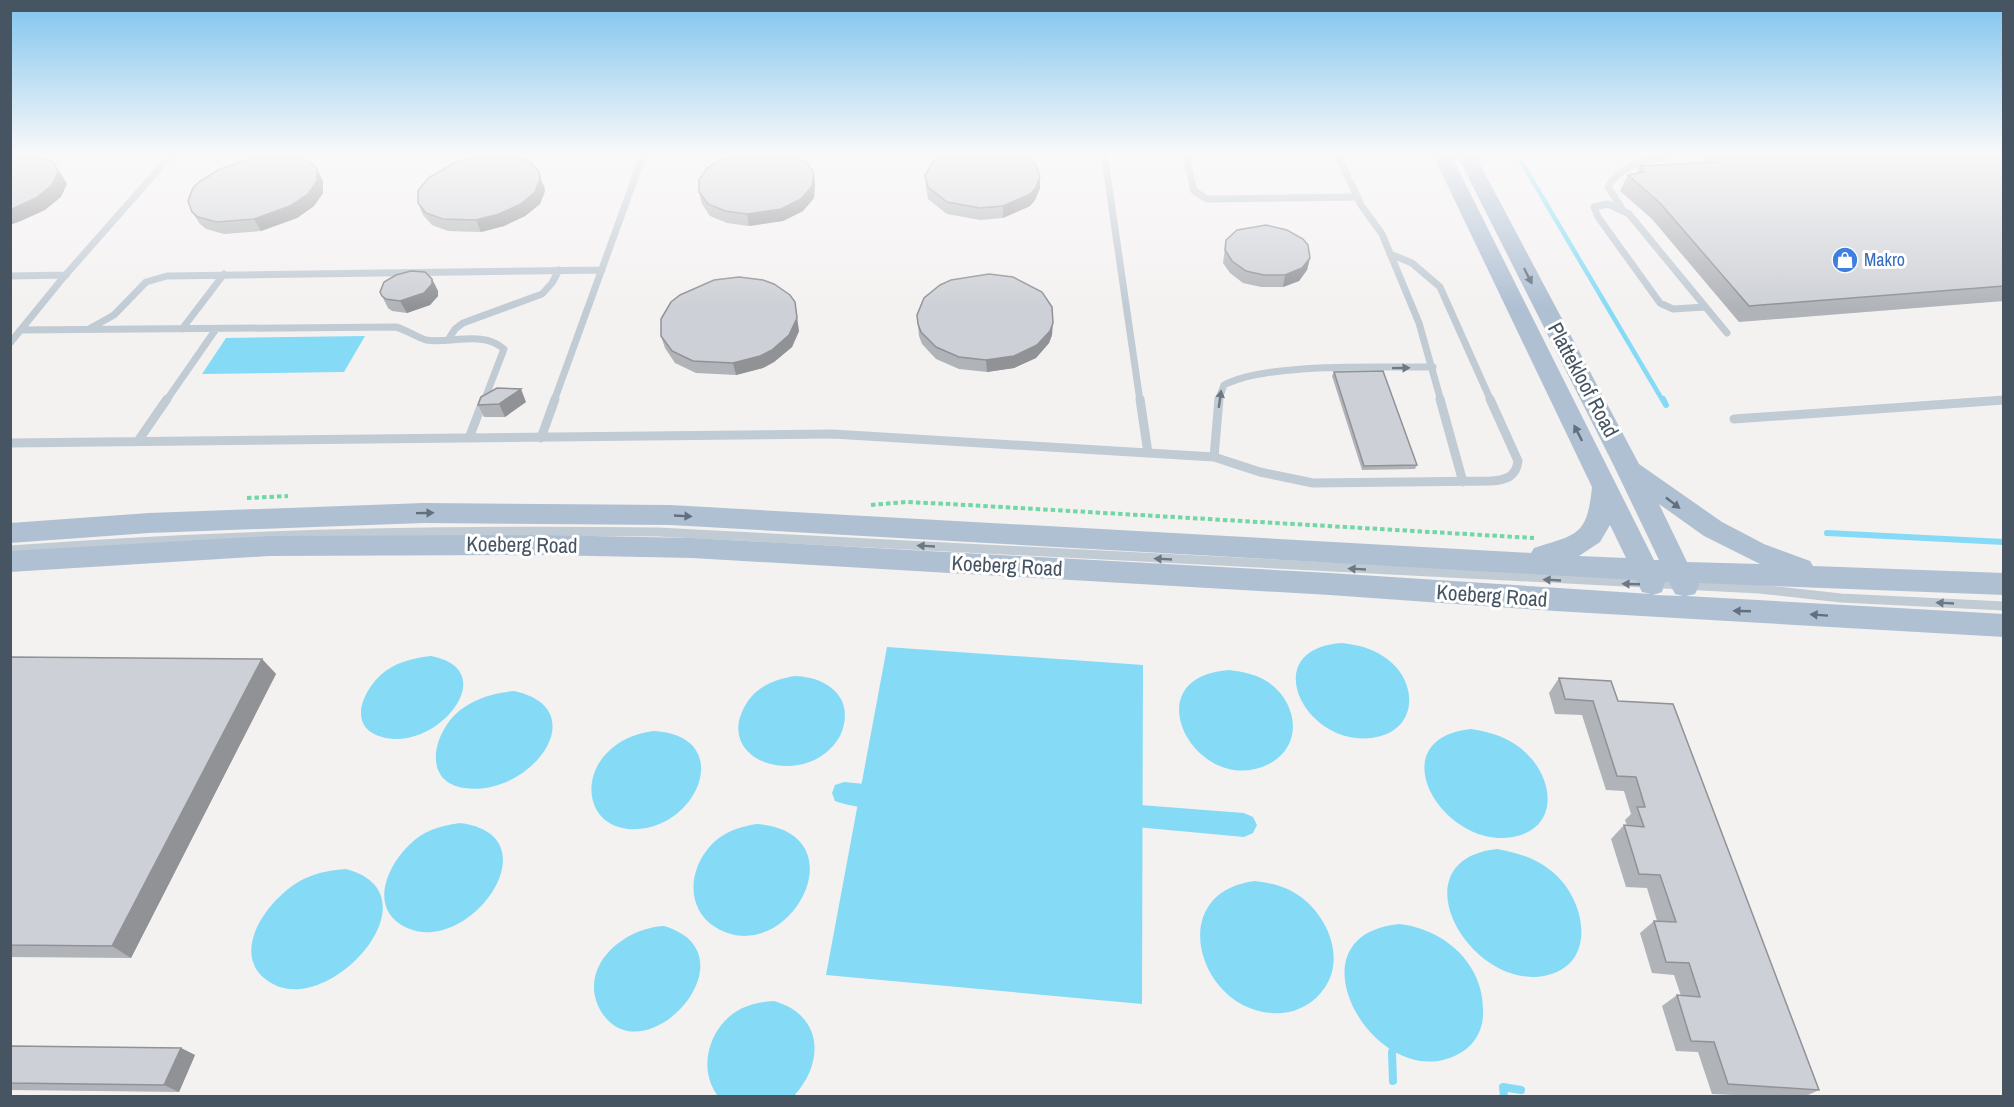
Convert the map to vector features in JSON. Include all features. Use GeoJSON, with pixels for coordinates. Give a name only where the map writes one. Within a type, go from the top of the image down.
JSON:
{"type":"FeatureCollection","features":[{"type":"Feature","properties":{"kind":"main road","name":"Plattekloof Road"},"geometry":{"type":"LineString","coordinates":[[1466,205],[1653,587]]}},
{"type":"Feature","properties":{"kind":"main road","name":"Plattekloof Road"},"geometry":{"type":"LineString","coordinates":[[1492,205],[1627,466],[1686,589]]}},
{"type":"Feature","properties":{"kind":"main road"},"geometry":{"type":"LineString","coordinates":[[1627,466],[1679,508],[1721,535],[1760,554],[1831,577]]}},
{"type":"Feature","properties":{"kind":"main road"},"geometry":{"type":"LineString","coordinates":[[1500,560],[1556,553],[1576,547],[1589,539],[1600,522],[1605,485]]}},
{"type":"Feature","properties":{"kind":"main road","name":"Koeberg Road"},"geometry":{"type":"LineString","coordinates":[[10,533],[149,523],[424,513],[670,515],[1500,560],[1653,587],[1686,589],[1831,577],[2004,584]]}},
{"type":"Feature","properties":{"kind":"main road","name":"Koeberg Road"},"geometry":{"type":"LineString","coordinates":[[10,562],[270,546],[519,545],[692,548],[1318,583],[1653,587],[2004,626]]}},
{"type":"Feature","properties":{"kind":"lane"},"geometry":{"type":"LineString","coordinates":[[10,343],[128,205]]}},
{"type":"Feature","properties":{"kind":"lane"},"geometry":{"type":"LineString","coordinates":[[541,438],[625,205]]}},
{"type":"Feature","properties":{"kind":"lane"},"geometry":{"type":"LineString","coordinates":[[1112,205],[1148,453]]}},
{"type":"Feature","properties":{"kind":"lane"},"geometry":{"type":"LineString","coordinates":[[1362,205],[1382,234],[1419,323],[1463,482]]}},
{"type":"Feature","properties":{"kind":"lane"},"geometry":{"type":"LineString","coordinates":[[1599,205],[1594,211],[1660,303],[1673,309],[1705,307]]}},
{"type":"Feature","properties":{"kind":"lane"},"geometry":{"type":"LineString","coordinates":[[1608,205],[1622,209]]}},
{"type":"Feature","properties":{"kind":"lane"},"geometry":{"type":"LineString","coordinates":[[1619,205],[1652,240],[1727,333]]}},
{"type":"Feature","properties":{"kind":"lane"},"geometry":{"type":"LineString","coordinates":[[10,443],[832,434],[1214,457],[1260,472],[1313,483],[1463,482],[1505,479],[1515,474],[1518,461],[1444,293],[1435,281],[1420,268],[1390,254]]}},
{"type":"Feature","properties":{"kind":"lane"},"geometry":{"type":"LineString","coordinates":[[448,340],[455,329],[463,323],[542,294],[552,283],[559,270]]}},
{"type":"Feature","properties":{"kind":"lane"},"geometry":{"type":"LineString","coordinates":[[87,330],[114,315],[142,285],[152,279],[167,276],[602,270]]}},
{"type":"Feature","properties":{"kind":"lane"},"geometry":{"type":"LineString","coordinates":[[182,329],[224,274]]}},
{"type":"Feature","properties":{"kind":"lane"},"geometry":{"type":"LineString","coordinates":[[10,276],[66,275]]}},
{"type":"Feature","properties":{"kind":"lane"},"geometry":{"type":"LineString","coordinates":[[21,330],[396,327],[411,330],[424,339],[493,341],[504,349],[469,438]]}},
{"type":"Feature","properties":{"kind":"lane"},"geometry":{"type":"LineString","coordinates":[[138,441],[216,329]]}},
{"type":"Feature","properties":{"kind":"lane"},"geometry":{"type":"LineString","coordinates":[[1214,457],[1220,392],[1226,382],[1234,378],[1323,370],[1433,367]]}},
{"type":"Feature","properties":{"kind":"lane"},"geometry":{"type":"LineString","coordinates":[[1734,419],[2004,400]]}},
{"type":"Feature","properties":{"kind":"lane"},"geometry":{"type":"LineString","coordinates":[[10,550],[189,537],[345,532],[611,531],[1653,587]]}},
{"type":"Feature","properties":{"kind":"lane"},"geometry":{"type":"LineString","coordinates":[[1686,589],[1759,589],[1841,598],[2004,606]]}},
{"type":"Feature","properties":{"kind":"water"},"geometry":{"type":"Polygon","coordinates":[[[365,336],[344,372],[202,374],[226,338],[365,336]]]}},
{"type":"Feature","properties":{"kind":"water"},"geometry":{"type":"Polygon","coordinates":[[[1342,643],[1375,651],[1387,658],[1400,672],[1406,683],[1409,704],[1401,724],[1393,731],[1381,736],[1355,738],[1332,731],[1313,717],[1301,699],[1296,680],[1300,663],[1315,650],[1342,643]]]}},
{"type":"Feature","properties":{"kind":"water"},"geometry":{"type":"Polygon","coordinates":[[[887,647],[1143,665],[1142,1004],[826,975],[887,647]]]}},
{"type":"Feature","properties":{"kind":"water"},"geometry":{"type":"Polygon","coordinates":[[[431,656],[452,664],[462,677],[462,692],[454,708],[441,722],[423,733],[403,739],[382,737],[370,732],[361,715],[362,705],[372,685],[387,670],[397,664],[431,656]]]}},
{"type":"Feature","properties":{"kind":"water"},"geometry":{"type":"Polygon","coordinates":[[[1229,670],[1254,675],[1268,682],[1286,701],[1291,712],[1293,724],[1288,746],[1269,764],[1243,771],[1218,765],[1199,752],[1185,733],[1179,712],[1183,693],[1199,678],[1229,670]]]}},
{"type":"Feature","properties":{"kind":"water"},"geometry":{"type":"Polygon","coordinates":[[[795,676],[822,682],[834,690],[844,705],[843,728],[840,736],[825,753],[806,763],[786,766],[767,763],[751,754],[741,740],[739,722],[752,695],[775,681],[795,676]]]}},
{"type":"Feature","properties":{"kind":"water"},"geometry":{"type":"Polygon","coordinates":[[[514,691],[538,701],[550,715],[552,732],[545,750],[531,766],[511,780],[489,787],[464,788],[450,783],[441,775],[437,765],[436,752],[445,728],[463,708],[475,701],[494,694],[514,691]]]}},
{"type":"Feature","properties":{"kind":"water"},"geometry":{"type":"Polygon","coordinates":[[[1471,729],[1494,734],[1509,741],[1522,749],[1537,766],[1547,790],[1548,802],[1545,814],[1528,832],[1513,837],[1487,837],[1464,827],[1444,811],[1430,792],[1425,771],[1428,752],[1443,737],[1471,729]]]}},
{"type":"Feature","properties":{"kind":"water"},"geometry":{"type":"Polygon","coordinates":[[[654,731],[680,737],[695,749],[701,766],[698,784],[689,802],[673,817],[652,827],[628,829],[615,826],[604,819],[597,810],[591,788],[593,776],[606,754],[616,745],[634,735],[654,731]]]}},
{"type":"Feature","properties":{"kind":"water"},"geometry":{"type":"Polygon","coordinates":[[[460,823],[488,832],[501,848],[502,869],[493,890],[477,910],[455,925],[431,932],[407,928],[393,919],[386,907],[384,893],[387,879],[394,865],[413,841],[425,833],[460,823]]]}},
{"type":"Feature","properties":{"kind":"water"},"geometry":{"type":"Polygon","coordinates":[[[757,824],[789,833],[806,850],[810,872],[803,896],[788,917],[767,931],[742,936],[715,927],[705,918],[694,895],[694,883],[696,870],[709,847],[728,833],[757,824]]]}},
{"type":"Feature","properties":{"kind":"water"},"geometry":{"type":"Polygon","coordinates":[[[1497,849],[1522,855],[1545,866],[1568,889],[1580,918],[1581,934],[1579,948],[1572,960],[1561,970],[1544,976],[1516,975],[1490,963],[1469,944],[1454,921],[1447,897],[1451,875],[1467,858],[1497,849]]]}},
{"type":"Feature","properties":{"kind":"water"},"geometry":{"type":"Polygon","coordinates":[[[346,869],[372,882],[382,902],[380,925],[366,948],[346,968],[322,983],[297,989],[273,984],[259,972],[252,958],[252,943],[257,927],[267,911],[292,886],[306,878],[346,869]]]}},
{"type":"Feature","properties":{"kind":"water"},"geometry":{"type":"Polygon","coordinates":[[[1255,881],[1278,885],[1298,895],[1318,914],[1330,938],[1333,965],[1330,978],[1316,998],[1294,1011],[1259,1011],[1234,1000],[1215,980],[1203,957],[1200,932],[1207,909],[1225,891],[1255,881]]]}},
{"type":"Feature","properties":{"kind":"water"},"geometry":{"type":"Polygon","coordinates":[[[1399,924],[1432,933],[1447,942],[1470,966],[1478,980],[1482,997],[1482,1025],[1472,1043],[1465,1050],[1434,1061],[1403,1056],[1376,1038],[1356,1013],[1346,984],[1347,957],[1364,935],[1399,924]]]}},
{"type":"Feature","properties":{"kind":"water"},"geometry":{"type":"Polygon","coordinates":[[[664,926],[690,940],[700,961],[697,983],[684,1004],[665,1021],[643,1031],[621,1029],[602,1013],[595,997],[594,982],[598,967],[618,943],[632,934],[664,926]]]}},
{"type":"Feature","properties":{"kind":"water"},"geometry":{"type":"Polygon","coordinates":[[[774,1001],[790,1008],[802,1017],[810,1028],[814,1041],[814,1055],[811,1069],[804,1083],[794,1096],[718,1096],[712,1086],[707,1065],[711,1043],[716,1033],[730,1016],[740,1009],[756,1003],[774,1001]]]}},
{"type":"Feature","properties":{"kind":"building"},"geometry":{"type":"Polygon","coordinates":[[[10,205],[22,205],[10,210],[10,205]]]}},
{"type":"Feature","properties":{"kind":"building"},"geometry":{"type":"Polygon","coordinates":[[[189,205],[292,205],[254,219],[217,222],[198,217],[192,212],[189,205]]]}},
{"type":"Feature","properties":{"kind":"building"},"geometry":{"type":"Polygon","coordinates":[[[419,205],[520,205],[499,214],[476,220],[443,219],[426,213],[419,205]]]}},
{"type":"Feature","properties":{"kind":"building"},"geometry":{"type":"Polygon","coordinates":[[[710,205],[790,205],[781,209],[747,214],[725,211],[710,205]]]}},
{"type":"Feature","properties":{"kind":"building"},"geometry":{"type":"Polygon","coordinates":[[[962,205],[1006,205],[1003,206],[980,208],[962,205]]]}},
{"type":"Feature","properties":{"kind":"building"},"geometry":{"type":"Polygon","coordinates":[[[1661,205],[2004,205],[2004,286],[1749,306],[1661,205]]]}},
{"type":"Feature","properties":{"kind":"building"},"geometry":{"type":"Polygon","coordinates":[[[1266,225],[1287,230],[1303,239],[1308,245],[1310,258],[1302,268],[1285,275],[1264,275],[1246,271],[1232,261],[1225,250],[1226,240],[1237,230],[1266,225]]]}},
{"type":"Feature","properties":{"kind":"building"},"geometry":{"type":"Polygon","coordinates":[[[411,271],[425,272],[432,279],[432,284],[424,293],[400,301],[386,299],[382,296],[380,292],[384,282],[396,275],[411,271]]]}},
{"type":"Feature","properties":{"kind":"building"},"geometry":{"type":"Polygon","coordinates":[[[989,274],[1013,277],[1042,292],[1052,307],[1053,323],[1050,331],[1037,345],[1014,356],[986,360],[959,357],[936,347],[921,332],[918,324],[917,315],[924,298],[940,285],[951,280],[989,274]]]}},
{"type":"Feature","properties":{"kind":"building"},"geometry":{"type":"Polygon","coordinates":[[[739,277],[763,280],[774,284],[790,295],[795,302],[797,318],[789,335],[772,350],[760,356],[733,363],[693,361],[672,351],[661,336],[661,319],[671,302],[680,295],[714,280],[739,277]]]}},
{"type":"Feature","properties":{"kind":"building"},"geometry":{"type":"Polygon","coordinates":[[[1383,371],[1417,465],[1364,466],[1334,372],[1383,371]]]}},
{"type":"Feature","properties":{"kind":"building"},"geometry":{"type":"Polygon","coordinates":[[[497,388],[521,389],[499,404],[478,405],[481,397],[497,388]]]}},
{"type":"Feature","properties":{"kind":"building"},"geometry":{"type":"Polygon","coordinates":[[[10,657],[262,659],[112,946],[10,945],[10,657]]]}},
{"type":"Feature","properties":{"kind":"building"},"geometry":{"type":"Polygon","coordinates":[[[1559,678],[1611,681],[1618,701],[1673,704],[1819,1090],[1728,1084],[1714,1042],[1691,1041],[1677,995],[1700,997],[1689,963],[1666,962],[1654,921],[1676,922],[1660,875],[1639,874],[1624,825],[1644,827],[1637,807],[1645,807],[1636,777],[1617,776],[1593,701],[1565,699],[1559,678]]]}},
{"type":"Feature","properties":{"kind":"building"},"geometry":{"type":"Polygon","coordinates":[[[10,1046],[181,1048],[164,1085],[10,1083],[10,1046]]]}},
{"type":"Feature","properties":{"kind":"waterway"},"geometry":{"type":"LineString","coordinates":[[1547,205],[1663,401]]}},
{"type":"Feature","properties":{"kind":"waterway"},"geometry":{"type":"LineString","coordinates":[[1663,399],[1666,405]]}},
{"type":"Feature","properties":{"kind":"waterway"},"geometry":{"type":"LineString","coordinates":[[1827,533],[2004,542]]}},
{"type":"Feature","properties":{"kind":"waterway"},"geometry":{"type":"LineString","coordinates":[[844,793],[886,797]]}},
{"type":"Feature","properties":{"kind":"waterway"},"geometry":{"type":"LineString","coordinates":[[1114,814],[1244,825]]}},
{"type":"Feature","properties":{"kind":"waterway"},"geometry":{"type":"LineString","coordinates":[[1392,1052],[1393,1081]]}},
{"type":"Feature","properties":{"kind":"waterway"},"geometry":{"type":"LineString","coordinates":[[1504,1096],[1503,1087],[1521,1090]]}},
{"type":"Feature","properties":{"kind":"place","name":"Makro"},"geometry":{"type":"Point","coordinates":[1845,260]}}]}
